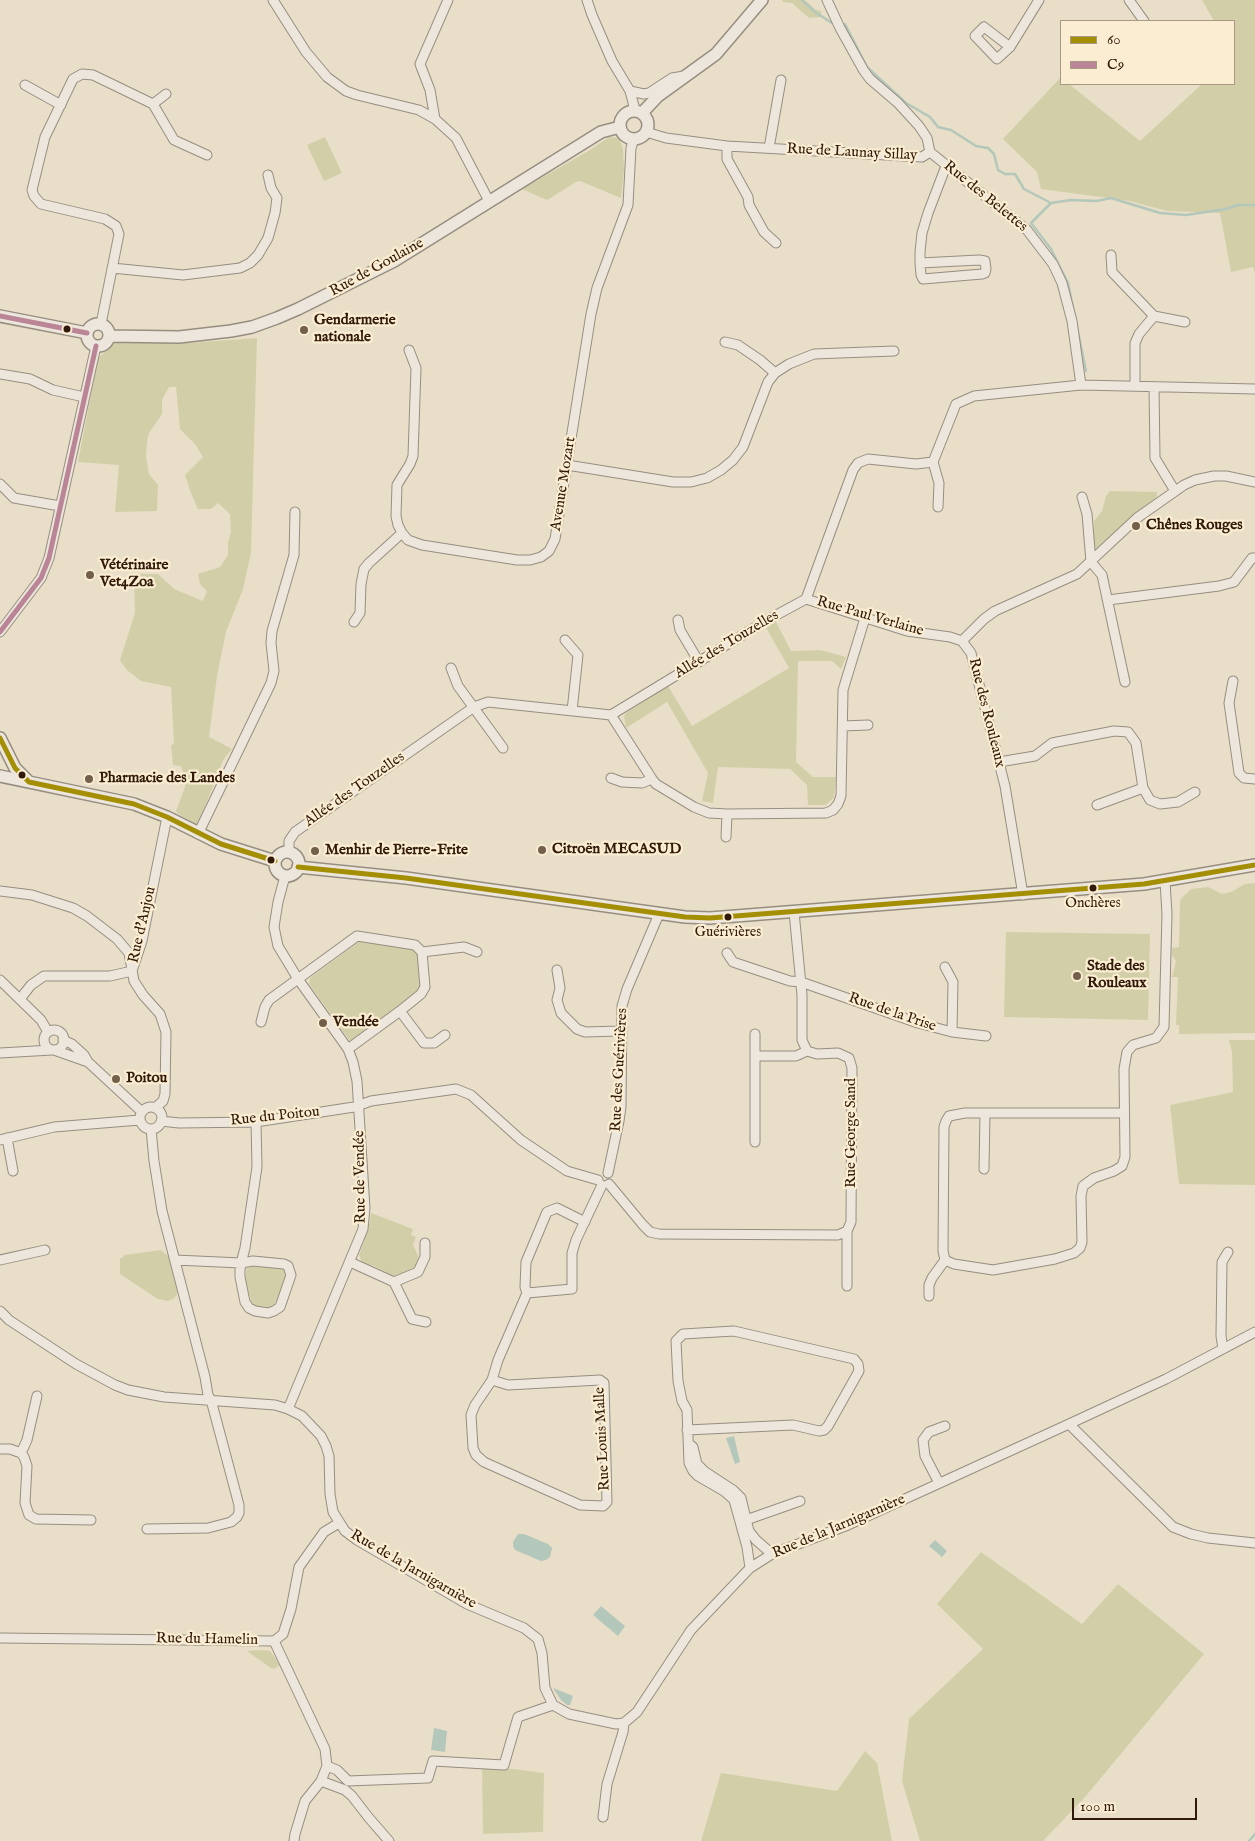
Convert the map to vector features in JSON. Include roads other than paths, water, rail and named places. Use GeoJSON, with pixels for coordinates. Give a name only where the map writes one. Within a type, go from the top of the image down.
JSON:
{"type":"FeatureCollection","features":[{"type":"Feature","properties":{"kind":"street"},"geometry":{"type":"LineString","coordinates":[[273,0],[306,52],[327,77],[357,95],[420,110],[435,118],[456,138],[489,201]]}},
{"type":"Feature","properties":{"kind":"street"},"geometry":{"type":"LineString","coordinates":[[435,118],[430,90],[420,64],[448,0]]}},
{"type":"Feature","properties":{"kind":"street"},"geometry":{"type":"LineString","coordinates":[[587,0],[612,60],[630,91],[639,112],[648,124],[646,132],[641,137],[634,139],[626,137],[620,127],[621,118],[624,115],[639,112],[716,54],[762,0]]}},
{"type":"Feature","properties":{"kind":"street","name":"Rue de Launay Sillay"},"geometry":{"type":"LineString","coordinates":[[646,132],[666,138],[727,146],[922,157],[930,152],[927,138],[920,126],[870,78],[861,66],[827,0]]}},
{"type":"Feature","properties":{"kind":"street"},"geometry":{"type":"LineString","coordinates":[[1010,47],[1039,0]]}},
{"type":"Feature","properties":{"kind":"street"},"geometry":{"type":"LineString","coordinates":[[1130,0],[1143,20]]}},
{"type":"Feature","properties":{"kind":"street"},"geometry":{"type":"LineString","coordinates":[[101,324],[119,234],[116,226],[105,219],[41,204],[34,196],[32,190],[45,137],[74,79],[76,76],[87,74],[153,104],[174,140],[207,155]]}},
{"type":"Feature","properties":{"kind":"street"},"geometry":{"type":"LineString","coordinates":[[630,91],[644,94],[672,78],[689,75]]}},
{"type":"Feature","properties":{"kind":"street"},"geometry":{"type":"LineString","coordinates":[[768,148],[781,80]]}},
{"type":"Feature","properties":{"kind":"street"},"geometry":{"type":"LineString","coordinates":[[25,85],[61,105]]}},
{"type":"Feature","properties":{"kind":"street"},"geometry":{"type":"LineString","coordinates":[[153,104],[166,94]]}},
{"type":"Feature","properties":{"kind":"street","name":"Rue de Goulaine"},"geometry":{"type":"LineString","coordinates":[[109,336],[196,335],[252,327],[276,319],[394,261],[601,132],[620,127]]}},
{"type":"Feature","properties":{"kind":"street","name":"Avenue Mozart"},"geometry":{"type":"LineString","coordinates":[[402,534],[408,540],[422,545],[517,560],[530,560],[541,557],[549,551],[555,539],[591,314],[597,288],[628,204],[634,139]]}},
{"type":"Feature","properties":{"kind":"street"},"geometry":{"type":"LineString","coordinates":[[727,146],[727,159],[748,197],[749,205],[764,232],[776,243]]}},
{"type":"Feature","properties":{"kind":"street","name":"Rue des Belettes"},"geometry":{"type":"LineString","coordinates":[[930,152],[1027,230],[1053,264],[1062,283],[1072,321],[1081,385]]}},
{"type":"Feature","properties":{"kind":"street"},"geometry":{"type":"LineString","coordinates":[[920,263],[979,260],[985,261],[985,273],[923,279],[920,263],[924,223],[946,166]]}},
{"type":"Feature","properties":{"kind":"street"},"geometry":{"type":"LineString","coordinates":[[112,268],[183,275],[240,268],[250,263],[258,255],[268,238],[275,213],[276,198],[268,175]]}},
{"type":"Feature","properties":{"kind":"street"},"geometry":{"type":"LineString","coordinates":[[1111,255],[1112,272],[1154,316],[1185,322]]}},
{"type":"Feature","properties":{"kind":"street"},"geometry":{"type":"LineString","coordinates":[[0,316],[87,333]]}},
{"type":"Feature","properties":{"kind":"street"},"geometry":{"type":"LineString","coordinates":[[1135,386],[1136,338],[1154,316]]}},
{"type":"Feature","properties":{"kind":"street"},"geometry":{"type":"LineString","coordinates":[[101,324],[106,327],[109,336],[103,345],[96,346],[88,340],[87,333],[94,325],[101,324]]}},
{"type":"Feature","properties":{"kind":"street"},"geometry":{"type":"LineString","coordinates":[[725,342],[738,345],[775,373]]}},
{"type":"Feature","properties":{"kind":"street"},"geometry":{"type":"LineString","coordinates":[[0,632],[44,573],[49,558],[96,346]]}},
{"type":"Feature","properties":{"kind":"street"},"geometry":{"type":"LineString","coordinates":[[354,622],[360,613],[361,584],[364,569],[369,562],[402,534],[396,516],[397,485],[413,456],[416,368],[409,350]]}},
{"type":"Feature","properties":{"kind":"street"},"geometry":{"type":"LineString","coordinates":[[567,465],[673,482],[691,482],[707,478],[733,460],[743,447],[768,382],[775,373],[789,364],[814,354],[894,351]]}},
{"type":"Feature","properties":{"kind":"street"},"geometry":{"type":"LineString","coordinates":[[0,374],[30,380],[54,390],[84,397]]}},
{"type":"Feature","properties":{"kind":"street"},"geometry":{"type":"LineString","coordinates":[[938,507],[939,483],[933,462],[956,404],[974,396],[1081,385],[1255,389]]}},
{"type":"Feature","properties":{"kind":"street"},"geometry":{"type":"LineString","coordinates":[[1154,387],[1155,458],[1175,491]]}},
{"type":"Feature","properties":{"kind":"street"},"geometry":{"type":"LineString","coordinates":[[806,599],[852,470],[858,463],[868,459],[916,464],[933,462]]}},
{"type":"Feature","properties":{"kind":"street","name":"Rue des Rouleaux"},"geometry":{"type":"LineString","coordinates":[[1023,895],[1005,786],[971,653],[962,640],[995,611],[1077,574],[1136,518],[1175,491],[1195,480],[1214,476],[1226,476],[1255,482]]}},
{"type":"Feature","properties":{"kind":"street"},"geometry":{"type":"LineString","coordinates":[[0,484],[14,498],[60,506]]}},
{"type":"Feature","properties":{"kind":"street"},"geometry":{"type":"LineString","coordinates":[[1082,497],[1087,514],[1091,562],[1102,575],[1125,682]]}},
{"type":"Feature","properties":{"kind":"street"},"geometry":{"type":"LineString","coordinates":[[198,834],[271,683],[274,671],[271,643],[272,631],[294,555],[295,512]]}},
{"type":"Feature","properties":{"kind":"street"},"geometry":{"type":"LineString","coordinates":[[1108,600],[1219,586],[1234,582],[1252,558],[1255,558]]}},
{"type":"Feature","properties":{"kind":"street","name":"Rue Paul Verlaine"},"geometry":{"type":"LineString","coordinates":[[806,599],[908,631],[962,640]]}},
{"type":"Feature","properties":{"kind":"street","name":"Allée des Touzelles"},"geometry":{"type":"LineString","coordinates":[[289,852],[289,842],[295,832],[474,707],[488,702],[611,715],[769,619],[806,599]]}},
{"type":"Feature","properties":{"kind":"street"},"geometry":{"type":"LineString","coordinates":[[611,715],[656,784],[694,807],[709,812],[727,814],[826,813],[833,810],[841,796],[843,690],[865,618]]}},
{"type":"Feature","properties":{"kind":"street"},"geometry":{"type":"LineString","coordinates":[[678,620],[680,630],[699,662]]}},
{"type":"Feature","properties":{"kind":"street"},"geometry":{"type":"LineString","coordinates":[[565,640],[578,655],[572,711]]}},
{"type":"Feature","properties":{"kind":"street"},"geometry":{"type":"LineString","coordinates":[[452,668],[458,686],[503,748]]}},
{"type":"Feature","properties":{"kind":"street"},"geometry":{"type":"LineString","coordinates":[[1233,681],[1229,702],[1239,773],[1244,778],[1255,779]]}},
{"type":"Feature","properties":{"kind":"street"},"geometry":{"type":"LineString","coordinates":[[843,726],[868,725]]}},
{"type":"Feature","properties":{"kind":"street"},"geometry":{"type":"LineString","coordinates":[[999,762],[1035,756],[1052,743],[1114,731],[1128,732],[1136,743],[1143,788],[1150,800],[1160,804],[1178,802],[1195,792]]}},
{"type":"Feature","properties":{"kind":"street"},"geometry":{"type":"LineString","coordinates":[[0,738],[18,772],[29,782]]}},
{"type":"Feature","properties":{"kind":"street"},"geometry":{"type":"LineString","coordinates":[[0,776],[7,771],[10,756]]}},
{"type":"Feature","properties":{"kind":"street"},"geometry":{"type":"LineString","coordinates":[[0,776],[134,804],[167,817],[198,834],[242,852],[275,862]]}},
{"type":"Feature","properties":{"kind":"street"},"geometry":{"type":"LineString","coordinates":[[611,778],[622,782],[642,783],[652,779]]}},
{"type":"Feature","properties":{"kind":"street"},"geometry":{"type":"LineString","coordinates":[[1097,805],[1143,788]]}},
{"type":"Feature","properties":{"kind":"street"},"geometry":{"type":"LineString","coordinates":[[726,837],[727,814]]}},
{"type":"Feature","properties":{"kind":"street","name":"Rue d'Anjou"},"geometry":{"type":"LineString","coordinates":[[20,999],[31,985],[44,976],[110,976],[132,972],[142,941],[167,817]]}},
{"type":"Feature","properties":{"kind":"street"},"geometry":{"type":"LineString","coordinates":[[289,852],[295,856],[298,867],[295,873],[285,876],[281,875],[276,869],[275,862],[278,855],[289,852]]}},
{"type":"Feature","properties":{"kind":"street"},"geometry":{"type":"LineString","coordinates":[[298,867],[406,878],[621,907],[659,914],[710,918],[1023,895],[1165,881],[1255,865]]}},
{"type":"Feature","properties":{"kind":"street","name":"Rue de Vendée"},"geometry":{"type":"LineString","coordinates":[[285,876],[274,927],[278,946],[298,979],[348,1048],[357,1081],[365,1208],[363,1229],[288,1409]]}},
{"type":"Feature","properties":{"kind":"street"},"geometry":{"type":"LineString","coordinates":[[945,1260],[954,1264],[993,1270],[1055,1259],[1074,1253],[1080,1248],[1082,1242],[1081,1196],[1083,1186],[1094,1178],[1122,1166],[1124,1156],[1124,1069],[1127,1052],[1133,1045],[1156,1038],[1164,1027],[1167,914],[1165,881]]}},
{"type":"Feature","properties":{"kind":"street"},"geometry":{"type":"LineString","coordinates":[[0,891],[32,895],[73,908],[87,916],[117,939],[129,953],[134,981],[160,1014],[166,1032],[165,1094],[163,1101],[155,1108],[147,1108],[141,1116],[43,1129],[3,1139],[13,1172]]}},
{"type":"Feature","properties":{"kind":"street"},"geometry":{"type":"LineString","coordinates":[[794,912],[801,982],[802,1040],[808,1051]]}},
{"type":"Feature","properties":{"kind":"street","name":"Rue des Guérivières"},"geometry":{"type":"LineString","coordinates":[[603,1183],[600,1174],[608,1173],[618,1131],[621,1106],[620,1031],[622,1006],[627,989],[659,914]]}},
{"type":"Feature","properties":{"kind":"street"},"geometry":{"type":"LineString","coordinates":[[261,1022],[269,1000],[357,936],[415,945],[422,952],[425,987],[421,994],[348,1048]]}},
{"type":"Feature","properties":{"kind":"street"},"geometry":{"type":"LineString","coordinates":[[422,952],[464,947],[477,952]]}},
{"type":"Feature","properties":{"kind":"street","name":"Rue de la Prise"},"geometry":{"type":"LineString","coordinates":[[727,953],[733,962],[790,981],[801,982],[918,1023],[952,1032],[986,1036]]}},
{"type":"Feature","properties":{"kind":"street"},"geometry":{"type":"LineString","coordinates":[[945,967],[952,982],[952,1032]]}},
{"type":"Feature","properties":{"kind":"street"},"geometry":{"type":"LineString","coordinates":[[557,970],[560,988],[557,1000],[561,1013],[577,1028],[585,1032],[620,1031]]}},
{"type":"Feature","properties":{"kind":"street"},"geometry":{"type":"LineString","coordinates":[[0,980],[42,1020],[46,1035],[46,1048],[88,1062]]}},
{"type":"Feature","properties":{"kind":"street"},"geometry":{"type":"LineString","coordinates":[[400,1011],[424,1043],[434,1043],[445,1035]]}},
{"type":"Feature","properties":{"kind":"street"},"geometry":{"type":"LineString","coordinates":[[32,1050],[46,1035],[57,1031],[64,1040],[68,1041],[84,1055],[88,1062],[141,1116],[144,1126],[151,1129],[157,1127],[161,1121],[161,1114],[155,1108]]}},
{"type":"Feature","properties":{"kind":"street"},"geometry":{"type":"LineString","coordinates":[[754,1142],[755,1034]]}},
{"type":"Feature","properties":{"kind":"street"},"geometry":{"type":"LineString","coordinates":[[0,1053],[53,1050],[60,1048],[64,1040]]}},
{"type":"Feature","properties":{"kind":"street","name":"Rue George Sand"},"geometry":{"type":"LineString","coordinates":[[755,1056],[796,1056],[808,1051],[817,1054],[838,1053],[849,1058],[852,1068],[851,1222],[847,1230],[847,1286]]}},
{"type":"Feature","properties":{"kind":"street"},"geometry":{"type":"LineString","coordinates":[[358,1106],[371,1101],[456,1089],[471,1095],[521,1140],[567,1172],[603,1183],[650,1232],[659,1234],[838,1235],[847,1230]]}},
{"type":"Feature","properties":{"kind":"street","name":"Rue du Poitou"},"geometry":{"type":"LineString","coordinates":[[161,1121],[179,1124],[256,1122],[358,1106]]}},
{"type":"Feature","properties":{"kind":"street"},"geometry":{"type":"LineString","coordinates":[[929,1296],[929,1286],[945,1260],[943,1251],[946,1121],[949,1116],[985,1113],[1124,1113]]}},
{"type":"Feature","properties":{"kind":"street"},"geometry":{"type":"LineString","coordinates":[[984,1169],[985,1113]]}},
{"type":"Feature","properties":{"kind":"street"},"geometry":{"type":"LineString","coordinates":[[175,1260],[241,1263],[253,1261],[278,1263],[288,1266],[292,1275],[280,1307],[274,1312],[268,1313],[249,1308],[245,1302],[240,1277],[241,1263],[257,1167],[256,1122]]}},
{"type":"Feature","properties":{"kind":"street"},"geometry":{"type":"LineString","coordinates":[[146,1529],[167,1530],[215,1527],[234,1520],[239,1513],[239,1505],[211,1400],[208,1395],[161,1202],[151,1129]]}},
{"type":"Feature","properties":{"kind":"street"},"geometry":{"type":"LineString","coordinates":[[585,1222],[557,1208],[547,1212],[526,1262],[525,1287],[527,1294],[572,1289],[572,1253],[576,1240],[585,1222],[603,1183]]}},
{"type":"Feature","properties":{"kind":"street"},"geometry":{"type":"LineString","coordinates":[[394,1282],[418,1272],[425,1257],[425,1242]]}},
{"type":"Feature","properties":{"kind":"street"},"geometry":{"type":"LineString","coordinates":[[0,1260],[45,1250]]}},
{"type":"Feature","properties":{"kind":"street"},"geometry":{"type":"LineString","coordinates":[[1223,1349],[1221,1336],[1222,1262],[1228,1252]]}},
{"type":"Feature","properties":{"kind":"street"},"geometry":{"type":"LineString","coordinates":[[350,1262],[394,1282],[412,1319],[426,1322]]}},
{"type":"Feature","properties":{"kind":"street","name":"Rue Louis Malle"},"geometry":{"type":"LineString","coordinates":[[492,1380],[508,1385],[600,1380],[604,1383],[607,1502],[603,1506],[580,1505],[484,1462],[476,1455],[472,1448],[471,1415],[475,1405],[492,1380],[498,1360],[527,1294]]}},
{"type":"Feature","properties":{"kind":"street","name":"Rue de la Jarnigarnière"},"geometry":{"type":"LineString","coordinates":[[0,1311],[9,1320],[48,1346],[115,1386],[164,1397],[265,1404],[288,1409],[302,1416],[321,1436],[326,1446],[329,1456],[333,1512],[345,1531],[357,1540],[467,1604],[524,1628],[538,1639],[542,1653],[545,1688],[552,1706]]}},
{"type":"Feature","properties":{"kind":"street"},"geometry":{"type":"LineString","coordinates":[[688,1430],[793,1425],[824,1430],[859,1371],[858,1364],[854,1359],[734,1331],[683,1334],[676,1341],[678,1381],[682,1401],[687,1410],[689,1464],[693,1471],[734,1500],[747,1547],[750,1568]]}},
{"type":"Feature","properties":{"kind":"street","name":"Rue de la Jarnigarnière"},"geometry":{"type":"LineString","coordinates":[[624,1722],[636,1712],[690,1630],[750,1568],[772,1554],[848,1525],[1069,1424],[1166,1379],[1255,1332]]}},
{"type":"Feature","properties":{"kind":"street"},"geometry":{"type":"LineString","coordinates":[[21,1453],[28,1440],[37,1396]]}},
{"type":"Feature","properties":{"kind":"street"},"geometry":{"type":"LineString","coordinates":[[1069,1424],[1173,1527],[1190,1534],[1208,1538],[1255,1543]]}},
{"type":"Feature","properties":{"kind":"street"},"geometry":{"type":"LineString","coordinates":[[939,1483],[925,1456],[923,1440],[929,1432],[945,1426]]}},
{"type":"Feature","properties":{"kind":"street"},"geometry":{"type":"LineString","coordinates":[[689,1444],[693,1447],[697,1464],[741,1498],[749,1531],[772,1554]]}},
{"type":"Feature","properties":{"kind":"street"},"geometry":{"type":"LineString","coordinates":[[0,1449],[10,1449],[21,1453],[24,1457],[27,1466],[25,1503],[29,1515],[36,1519],[91,1520]]}},
{"type":"Feature","properties":{"kind":"street"},"geometry":{"type":"LineString","coordinates":[[746,1520],[800,1501]]}},
{"type":"Feature","properties":{"kind":"street","name":"Rue du Hamelin"},"geometry":{"type":"LineString","coordinates":[[0,1638],[274,1641],[283,1634],[291,1609],[299,1567],[324,1532],[339,1523]]}},
{"type":"Feature","properties":{"kind":"street"},"geometry":{"type":"LineString","coordinates":[[274,1641],[325,1749],[327,1766],[321,1781],[306,1801],[294,1841]]}},
{"type":"Feature","properties":{"kind":"street"},"geometry":{"type":"LineString","coordinates":[[327,1766],[337,1770],[348,1781],[428,1778],[433,1761],[504,1765],[518,1717],[552,1706],[569,1714],[616,1724],[624,1722],[623,1732],[608,1784],[603,1817]]}},
{"type":"Feature","properties":{"kind":"street"},"geometry":{"type":"LineString","coordinates":[[321,1781],[345,1790],[352,1796],[389,1841]]}},
{"type":"Feature","properties":{"kind":"waterway"},"geometry":{"type":"LineString","coordinates":[[802,0],[815,12],[832,23]]}},
{"type":"Feature","properties":{"kind":"waterway"},"geometry":{"type":"LineString","coordinates":[[845,24],[867,67],[906,103],[930,117],[938,127],[951,130],[976,146],[988,148],[994,154],[998,170],[1005,174],[1015,174],[1024,189],[1051,203],[1031,223],[1051,249],[1068,283],[1086,371]]}},
{"type":"Feature","properties":{"kind":"waterway"},"geometry":{"type":"LineString","coordinates":[[1051,203],[1071,200],[1097,201],[1111,198],[1160,213],[1186,215],[1226,209],[1238,205],[1255,205]]}},
{"type":"Feature","properties":{"kind":"waterway"},"geometry":{"type":"LineString","coordinates":[[1249,1841],[1255,1834]]}},
{"type":"Feature","properties":{"kind":"place","name":"Gendarmerie nationale"},"geometry":{"type":"Point","coordinates":[304,330]}},
{"type":"Feature","properties":{"kind":"place","name":"Chênes Rouges"},"geometry":{"type":"Point","coordinates":[1136,526]}},
{"type":"Feature","properties":{"kind":"place","name":"Vétérinaire Vet4Zoa"},"geometry":{"type":"Point","coordinates":[90,575]}},
{"type":"Feature","properties":{"kind":"place","name":"Pharmacie des Landes"},"geometry":{"type":"Point","coordinates":[89,779]}},
{"type":"Feature","properties":{"kind":"place","name":"Citroën MECASUD"},"geometry":{"type":"Point","coordinates":[542,850]}},
{"type":"Feature","properties":{"kind":"place","name":"Menhir de Pierre-Frite"},"geometry":{"type":"Point","coordinates":[315,851]}},
{"type":"Feature","properties":{"kind":"place","name":"Onchères"},"geometry":{"type":"Point","coordinates":[1093,888]}},
{"type":"Feature","properties":{"kind":"place","name":"Guérivières"},"geometry":{"type":"Point","coordinates":[728,917]}},
{"type":"Feature","properties":{"kind":"place","name":"Stade des Rouleaux"},"geometry":{"type":"Point","coordinates":[1077,976]}},
{"type":"Feature","properties":{"kind":"place","name":"Vendée"},"geometry":{"type":"Point","coordinates":[323,1023]}},
{"type":"Feature","properties":{"kind":"place","name":"Poitou"},"geometry":{"type":"Point","coordinates":[116,1079]}}]}
